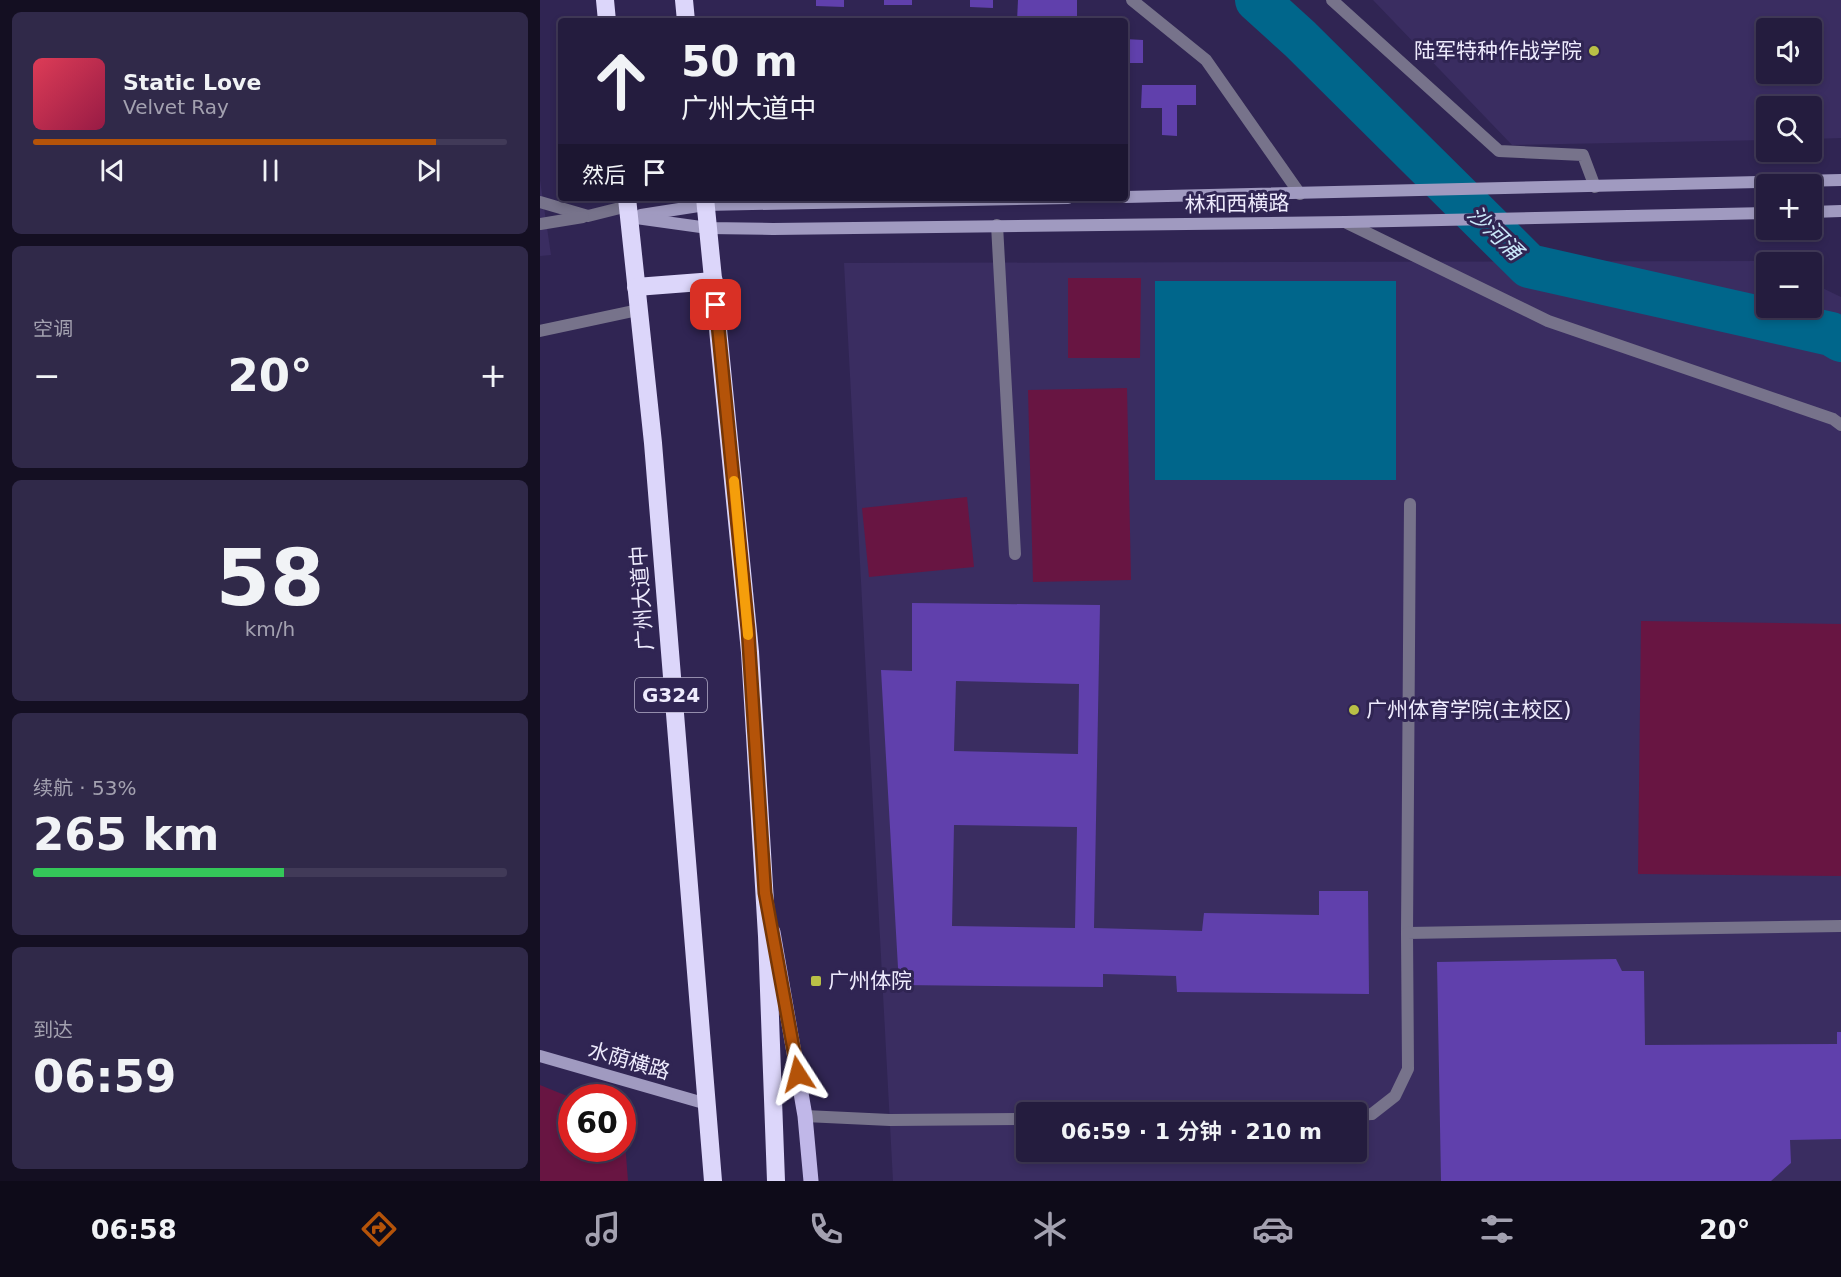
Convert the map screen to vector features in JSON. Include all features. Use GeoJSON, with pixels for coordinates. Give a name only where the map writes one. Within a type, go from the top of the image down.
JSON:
{"type":"FeatureCollection","features":[{"type":"Feature","properties":{"kind":"highway"},"geometry":{"type":"LineString","coordinates":[[605,0],[607,18]]}},
{"type":"Feature","properties":{"kind":"highway"},"geometry":{"type":"LineString","coordinates":[[684,0],[686,18]]}},
{"type":"Feature","properties":{"kind":"highway"},"geometry":{"type":"LineString","coordinates":[[705,201],[748,630],[765,893],[776,1181]]}},
{"type":"Feature","properties":{"kind":"highway","name":"广州大道中"},"geometry":{"type":"LineString","coordinates":[[628,207],[653,443],[673,720],[707,1104]]}},
{"type":"Feature","properties":{"kind":"highway"},"geometry":{"type":"LineString","coordinates":[[636,287],[714,281]]}},
{"type":"Feature","properties":{"kind":"highway","name":"G324"},"geometry":{"type":"LineString","coordinates":[[707,1104],[713,1181]]}},
{"type":"Feature","properties":{"kind":"main road","name":"林和西横路"},"geometry":{"type":"LineString","coordinates":[[1128,197],[1841,180]]}},
{"type":"Feature","properties":{"kind":"main road"},"geometry":{"type":"LineString","coordinates":[[628,207],[705,201]]}},
{"type":"Feature","properties":{"kind":"main road","name":"林和西横路"},"geometry":{"type":"LineString","coordinates":[[628,207],[708,228],[1345,222],[1756,213]]}},
{"type":"Feature","properties":{"kind":"main road"},"geometry":{"type":"LineString","coordinates":[[1822,212],[1841,211]]}},
{"type":"Feature","properties":{"kind":"main road"},"geometry":{"type":"LineString","coordinates":[[765,893],[805,1116],[811,1181]]}},
{"type":"Feature","properties":{"kind":"main road","name":"水荫横路"},"geometry":{"type":"LineString","coordinates":[[540,1056],[707,1104]]}},
{"type":"Feature","properties":{"kind":"street"},"geometry":{"type":"LineString","coordinates":[[1132,0],[1206,60],[1300,194]]}},
{"type":"Feature","properties":{"kind":"street"},"geometry":{"type":"LineString","coordinates":[[1332,0],[1499,151],[1583,155],[1595,187]]}},
{"type":"Feature","properties":{"kind":"street"},"geometry":{"type":"LineString","coordinates":[[540,202],[588,216]]}},
{"type":"Feature","properties":{"kind":"street"},"geometry":{"type":"LineString","coordinates":[[540,224],[628,207]]}},
{"type":"Feature","properties":{"kind":"street"},"geometry":{"type":"LineString","coordinates":[[1345,222],[1548,321],[1822,416],[1841,425]]}},
{"type":"Feature","properties":{"kind":"street"},"geometry":{"type":"LineString","coordinates":[[997,225],[1015,554]]}},
{"type":"Feature","properties":{"kind":"street"},"geometry":{"type":"LineString","coordinates":[[540,331],[638,310]]}},
{"type":"Feature","properties":{"kind":"street"},"geometry":{"type":"LineString","coordinates":[[1367,1114],[1372,1114],[1395,1096],[1408,1069],[1410,504]]}},
{"type":"Feature","properties":{"kind":"street"},"geometry":{"type":"LineString","coordinates":[[1407,933],[1841,927]]}},
{"type":"Feature","properties":{"kind":"street"},"geometry":{"type":"LineString","coordinates":[[805,1116],[890,1120],[1016,1119]]}},
{"type":"Feature","properties":{"kind":"shaded area","name":"陆军特种作战学院"},"geometry":{"type":"Polygon","coordinates":[[[1373,0],[1841,0],[1841,138],[1822,139],[1822,96],[1756,96],[1756,140],[1512,145],[1373,0]]]}},
{"type":"Feature","properties":{"kind":"shaded area"},"geometry":{"type":"Polygon","coordinates":[[[540,180],[551,255],[540,256],[540,180]]]}},
{"type":"Feature","properties":{"kind":"shaded area","name":"广州体育学院(主校区)"},"geometry":{"type":"Polygon","coordinates":[[[1756,261],[1756,318],[1822,318],[1822,288],[1841,297],[1841,1181],[893,1181],[844,263],[1756,261]]]}},
{"type":"Feature","properties":{"kind":"shaded area"},"geometry":{"type":"Polygon","coordinates":[[[1068,278],[1141,278],[1140,358],[1068,358],[1068,278]]]}},
{"type":"Feature","properties":{"kind":"shaded area"},"geometry":{"type":"Polygon","coordinates":[[[1127,388],[1131,580],[1033,582],[1028,390],[1127,388]]]}},
{"type":"Feature","properties":{"kind":"shaded area"},"geometry":{"type":"Polygon","coordinates":[[[967,497],[974,567],[869,577],[862,508],[967,497]]]}},
{"type":"Feature","properties":{"kind":"shaded area"},"geometry":{"type":"Polygon","coordinates":[[[1641,621],[1841,624],[1841,876],[1638,874],[1641,621]]]}},
{"type":"Feature","properties":{"kind":"shaded area"},"geometry":{"type":"Polygon","coordinates":[[[540,1085],[558,1092],[558,1162],[627,1162],[628,1181],[540,1181],[540,1085]]]}},
{"type":"Feature","properties":{"kind":"water"},"geometry":{"type":"Polygon","coordinates":[[[1155,281],[1396,281],[1396,480],[1155,480],[1155,281]]]}},
{"type":"Feature","properties":{"kind":"building"},"geometry":{"type":"Polygon","coordinates":[[[816,0],[844,0],[844,7],[816,6],[816,0]]]}},
{"type":"Feature","properties":{"kind":"building"},"geometry":{"type":"Polygon","coordinates":[[[884,0],[912,0],[912,5],[884,5],[884,0]]]}},
{"type":"Feature","properties":{"kind":"building"},"geometry":{"type":"Polygon","coordinates":[[[970,0],[993,0],[993,8],[970,7],[970,0]]]}},
{"type":"Feature","properties":{"kind":"building"},"geometry":{"type":"Polygon","coordinates":[[[1018,0],[1077,0],[1077,18],[1017,18],[1018,0]]]}},
{"type":"Feature","properties":{"kind":"building"},"geometry":{"type":"Polygon","coordinates":[[[1128,39],[1143,40],[1143,63],[1128,63],[1128,39]]]}},
{"type":"Feature","properties":{"kind":"building"},"geometry":{"type":"Polygon","coordinates":[[[1142,85],[1196,85],[1196,105],[1177,105],[1177,136],[1162,135],[1162,108],[1141,108],[1142,85]]]}},
{"type":"Feature","properties":{"kind":"building"},"geometry":{"type":"Polygon","coordinates":[[[912,603],[1100,605],[1094,928],[1202,931],[1204,913],[1319,915],[1319,891],[1368,891],[1369,994],[1177,992],[1176,976],[1103,974],[1103,987],[899,985],[881,670],[912,671],[912,603]],[[956,681],[954,751],[1078,754],[1079,684],[956,681]],[[954,825],[952,926],[1075,928],[1077,827],[954,825]]]}},
{"type":"Feature","properties":{"kind":"building"},"geometry":{"type":"Polygon","coordinates":[[[1616,959],[1622,971],[1644,971],[1645,1045],[1837,1044],[1837,1032],[1841,1032],[1841,1139],[1790,1140],[1791,1163],[1771,1181],[1441,1181],[1437,962],[1616,959]]]}},
{"type":"Feature","properties":{"kind":"waterway","name":"沙河涌"},"geometry":{"type":"LineString","coordinates":[[1257,0],[1300,39],[1529,266],[1831,334],[1841,340]]}},
{"type":"Feature","properties":{"kind":"slow traffic"},"geometry":{"type":"LineString","coordinates":[[734,481],[748,635]]}},
{"type":"Feature","properties":{"kind":"place","name":"陆军特种作战学院"},"geometry":{"type":"Point","coordinates":[1594,51]}},
{"type":"Feature","properties":{"kind":"place","name":"广州体育学院(主校区)"},"geometry":{"type":"Point","coordinates":[1354,710]}},
{"type":"Feature","properties":{"kind":"place","name":"广州体院"},"geometry":{"type":"Point","coordinates":[816,981]}},
{"type":"Feature","properties":{"kind":"route"},"geometry":{"type":"LineString","coordinates":[[716,305],[748,630],[765,893],[798,1074]]}}]}
